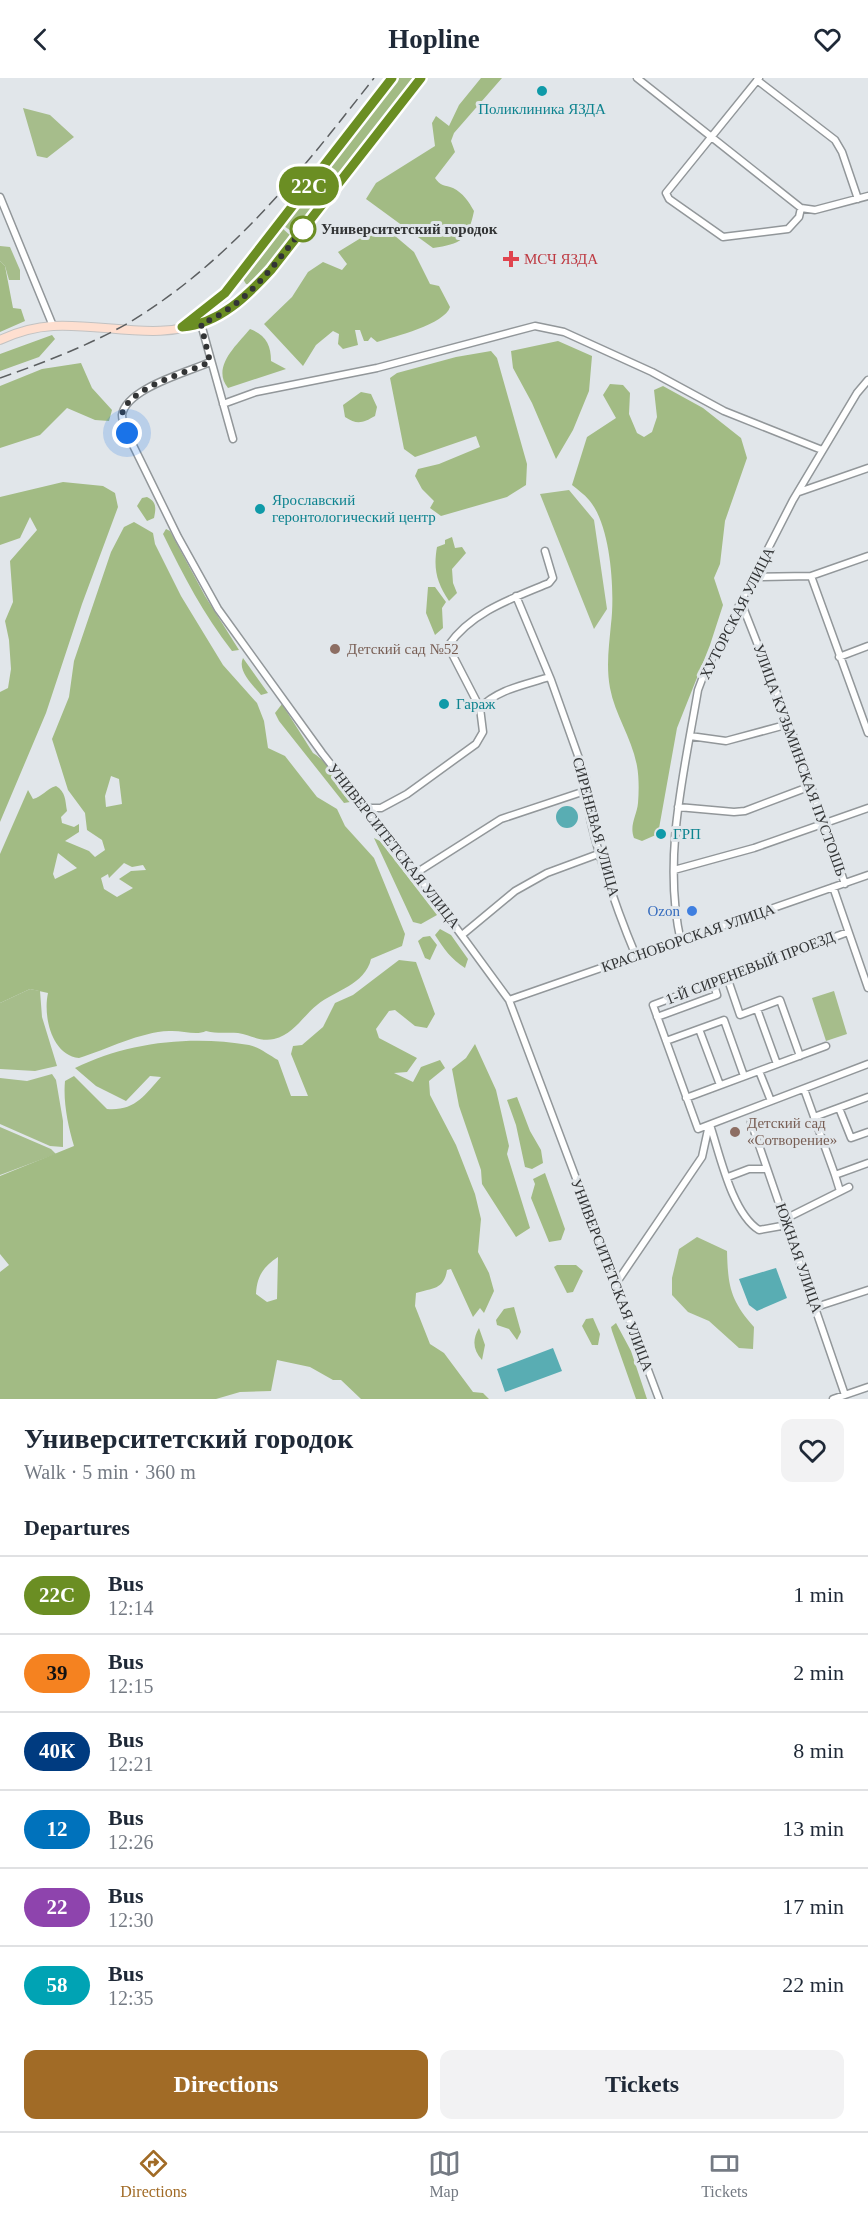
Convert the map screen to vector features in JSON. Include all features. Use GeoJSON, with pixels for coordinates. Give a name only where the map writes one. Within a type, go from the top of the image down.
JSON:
{"type":"FeatureCollection","features":[{"type":"Feature","properties":{"kind":"main road"},"geometry":{"type":"LineString","coordinates":[[182,327],[214,304],[239,277],[392,78]]}},
{"type":"Feature","properties":{"kind":"main road"},"geometry":{"type":"LineString","coordinates":[[0,339],[18,332],[53,326],[140,331],[182,327],[201,324],[235,305],[271,270],[421,78]]}},
{"type":"Feature","properties":{"kind":"main road"},"geometry":{"type":"LineString","coordinates":[[239,277],[241,285],[252,290]]}},
{"type":"Feature","properties":{"kind":"street"},"geometry":{"type":"LineString","coordinates":[[637,78],[801,208],[815,210],[868,195]]}},
{"type":"Feature","properties":{"kind":"street"},"geometry":{"type":"LineString","coordinates":[[801,208],[799,217],[788,229],[723,237],[669,199],[666,194],[758,79],[834,140],[842,152],[858,199]]}},
{"type":"Feature","properties":{"kind":"street"},"geometry":{"type":"LineString","coordinates":[[0,197],[53,326]]}},
{"type":"Feature","properties":{"kind":"street"},"geometry":{"type":"LineString","coordinates":[[201,324],[210,362],[234,439]]}},
{"type":"Feature","properties":{"kind":"street"},"geometry":{"type":"LineString","coordinates":[[223,404],[256,392],[377,368],[535,326],[564,332],[649,370],[724,411],[822,450]]}},
{"type":"Feature","properties":{"kind":"street","name":"УНИВЕРСИТЕТСКАЯ УЛИЦА"},"geometry":{"type":"LineString","coordinates":[[210,362],[162,380],[128,403],[122,415],[127,433],[178,537],[218,609],[509,1000],[617,1282],[659,1399]]}},
{"type":"Feature","properties":{"kind":"street","name":"ХУТОРСКАЯ УЛИЦА"},"geometry":{"type":"LineString","coordinates":[[681,942],[674,907],[678,807],[698,690],[741,602],[822,450],[857,393],[868,380]]}},
{"type":"Feature","properties":{"kind":"street"},"geometry":{"type":"LineString","coordinates":[[799,492],[868,468]]}},
{"type":"Feature","properties":{"kind":"street"},"geometry":{"type":"LineString","coordinates":[[364,808],[381,808],[407,794],[476,744],[483,732],[480,708],[448,646],[456,634],[473,620],[516,596],[551,581],[545,551]]}},
{"type":"Feature","properties":{"kind":"street"},"geometry":{"type":"LineString","coordinates":[[755,577],[811,576],[868,556]]}},
{"type":"Feature","properties":{"kind":"street"},"geometry":{"type":"LineString","coordinates":[[811,576],[868,733]]}},
{"type":"Feature","properties":{"kind":"street","name":"СИРЕНЕВАЯ УЛИЦА"},"geometry":{"type":"LineString","coordinates":[[516,596],[549,676],[586,778],[585,791],[600,854],[636,956]]}},
{"type":"Feature","properties":{"kind":"street","name":"УЛИЦА КУЗЬМИНСКАЯ ПУСТОШЬ"},"geometry":{"type":"LineString","coordinates":[[741,602],[789,724],[845,884]]}},
{"type":"Feature","properties":{"kind":"street"},"geometry":{"type":"LineString","coordinates":[[839,657],[868,646]]}},
{"type":"Feature","properties":{"kind":"street"},"geometry":{"type":"LineString","coordinates":[[480,708],[501,692],[549,676]]}},
{"type":"Feature","properties":{"kind":"street"},"geometry":{"type":"LineString","coordinates":[[690,736],[726,741],[789,724]]}},
{"type":"Feature","properties":{"kind":"street"},"geometry":{"type":"LineString","coordinates":[[678,807],[746,811],[811,786]]}},
{"type":"Feature","properties":{"kind":"street"},"geometry":{"type":"LineString","coordinates":[[416,873],[501,819],[585,791]]}},
{"type":"Feature","properties":{"kind":"street"},"geometry":{"type":"LineString","coordinates":[[674,870],[753,848],[868,807]]}},
{"type":"Feature","properties":{"kind":"street"},"geometry":{"type":"LineString","coordinates":[[462,935],[515,891],[547,873],[600,854]]}},
{"type":"Feature","properties":{"kind":"street","name":"КРАСНОБОРСКАЯ УЛИЦА"},"geometry":{"type":"LineString","coordinates":[[509,1000],[868,875]]}},
{"type":"Feature","properties":{"kind":"street","name":"1-Й СИРЕНЕВЫЙ ПРОЕЗД"},"geometry":{"type":"LineString","coordinates":[[833,887],[848,932],[865,972],[868,988]]}},
{"type":"Feature","properties":{"kind":"street","name":"1-Й СИРЕНЕВЫЙ ПРОЕЗД"},"geometry":{"type":"LineString","coordinates":[[657,1017],[653,1005],[848,932]]}},
{"type":"Feature","properties":{"kind":"street"},"geometry":{"type":"LineString","coordinates":[[727,977],[740,1015],[780,999],[800,1056]]}},
{"type":"Feature","properties":{"kind":"street"},"geometry":{"type":"LineString","coordinates":[[712,982],[717,995],[657,1017],[698,1129],[868,1064]]}},
{"type":"Feature","properties":{"kind":"street"},"geometry":{"type":"LineString","coordinates":[[756,1009],[777,1064]]}},
{"type":"Feature","properties":{"kind":"street"},"geometry":{"type":"LineString","coordinates":[[666,1041],[724,1020],[744,1076]]}},
{"type":"Feature","properties":{"kind":"street"},"geometry":{"type":"LineString","coordinates":[[699,1029],[720,1085]]}},
{"type":"Feature","properties":{"kind":"street"},"geometry":{"type":"LineString","coordinates":[[686,1098],[826,1046]]}},
{"type":"Feature","properties":{"kind":"street"},"geometry":{"type":"LineString","coordinates":[[759,1071],[771,1101]]}},
{"type":"Feature","properties":{"kind":"street"},"geometry":{"type":"LineString","coordinates":[[804,1089],[840,1191]]}},
{"type":"Feature","properties":{"kind":"street"},"geometry":{"type":"LineString","coordinates":[[814,1117],[868,1097]]}},
{"type":"Feature","properties":{"kind":"street"},"geometry":{"type":"LineString","coordinates":[[839,1108],[851,1138],[868,1132]]}},
{"type":"Feature","properties":{"kind":"street","name":"ЮЖНАЯ УЛИЦА"},"geometry":{"type":"LineString","coordinates":[[751,1122],[845,1395]]}},
{"type":"Feature","properties":{"kind":"street"},"geometry":{"type":"LineString","coordinates":[[617,1282],[702,1157],[709,1125]]}},
{"type":"Feature","properties":{"kind":"street"},"geometry":{"type":"LineString","coordinates":[[709,1125],[740,1209],[748,1223],[759,1230],[786,1222],[849,1187]]}},
{"type":"Feature","properties":{"kind":"street"},"geometry":{"type":"LineString","coordinates":[[835,1175],[868,1163]]}},
{"type":"Feature","properties":{"kind":"street"},"geometry":{"type":"LineString","coordinates":[[728,1177],[749,1169],[767,1169]]}},
{"type":"Feature","properties":{"kind":"street"},"geometry":{"type":"LineString","coordinates":[[816,1307],[868,1290]]}},
{"type":"Feature","properties":{"kind":"street"},"geometry":{"type":"LineString","coordinates":[[833,1399],[868,1387]]}},
{"type":"Feature","properties":{"kind":"green space"},"geometry":{"type":"Polygon","coordinates":[[[398,78],[417,78],[294,233],[284,226],[398,78]]]}},
{"type":"Feature","properties":{"kind":"green space"},"geometry":{"type":"Polygon","coordinates":[[[481,78],[502,78],[454,133],[451,141],[455,152],[435,178],[441,184],[457,190],[465,198],[474,211],[472,221],[462,239],[450,245],[433,248],[366,199],[376,183],[435,146],[432,123],[436,116],[449,126],[459,105],[481,78]]]}},
{"type":"Feature","properties":{"kind":"green space"},"geometry":{"type":"Polygon","coordinates":[[[23,108],[50,115],[74,137],[47,158],[37,156],[23,108]]]}},
{"type":"Feature","properties":{"kind":"green space"},"geometry":{"type":"Polygon","coordinates":[[[282,228],[292,237],[251,285],[246,284],[243,279],[282,228]]]}},
{"type":"Feature","properties":{"kind":"green space"},"geometry":{"type":"Polygon","coordinates":[[[388,230],[414,252],[430,284],[439,286],[450,307],[439,319],[429,324],[377,342],[371,337],[368,341],[364,341],[360,330],[355,330],[358,345],[343,349],[338,344],[339,334],[333,331],[316,345],[303,366],[264,324],[292,297],[308,272],[323,262],[342,270],[347,264],[338,252],[369,233],[388,230]]]}},
{"type":"Feature","properties":{"kind":"green space"},"geometry":{"type":"Polygon","coordinates":[[[0,246],[10,247],[20,270],[20,280],[9,280],[5,266],[0,261],[0,246]]]}},
{"type":"Feature","properties":{"kind":"green space"},"geometry":{"type":"Polygon","coordinates":[[[0,261],[5,266],[13,308],[21,309],[25,321],[0,332],[0,261]]]}},
{"type":"Feature","properties":{"kind":"green space"},"geometry":{"type":"Polygon","coordinates":[[[250,329],[260,334],[266,341],[271,361],[286,369],[228,388],[222,372],[224,364],[250,329]]]}},
{"type":"Feature","properties":{"kind":"green space"},"geometry":{"type":"Polygon","coordinates":[[[52,335],[55,339],[39,357],[0,371],[0,354],[52,335]]]}},
{"type":"Feature","properties":{"kind":"green space"},"geometry":{"type":"Polygon","coordinates":[[[558,341],[592,356],[589,391],[573,430],[556,459],[532,403],[513,368],[511,351],[558,341]]]}},
{"type":"Feature","properties":{"kind":"green space"},"geometry":{"type":"Polygon","coordinates":[[[491,351],[497,358],[527,464],[526,485],[507,497],[441,516],[430,508],[434,501],[422,489],[415,476],[418,469],[439,464],[480,447],[476,436],[415,457],[404,449],[390,378],[397,373],[456,357],[491,351]]]}},
{"type":"Feature","properties":{"kind":"green space"},"geometry":{"type":"Polygon","coordinates":[[[81,363],[92,388],[112,410],[109,421],[95,420],[67,408],[40,435],[0,448],[0,386],[42,369],[81,363]]]}},
{"type":"Feature","properties":{"kind":"green space"},"geometry":{"type":"Polygon","coordinates":[[[610,384],[623,385],[630,393],[629,414],[637,433],[644,437],[652,432],[657,417],[654,390],[663,386],[703,408],[741,438],[747,458],[725,521],[720,564],[714,578],[723,605],[710,645],[677,728],[658,834],[642,841],[634,838],[632,829],[638,803],[639,784],[635,756],[612,698],[609,680],[612,577],[607,542],[596,511],[587,498],[572,485],[587,437],[616,418],[603,395],[610,384]]]}},
{"type":"Feature","properties":{"kind":"green space"},"geometry":{"type":"Polygon","coordinates":[[[361,392],[371,394],[377,407],[375,416],[363,422],[357,422],[345,417],[343,405],[361,392]]]}},
{"type":"Feature","properties":{"kind":"green space"},"geometry":{"type":"Polygon","coordinates":[[[63,482],[103,486],[115,493],[118,507],[82,604],[46,713],[0,822],[0,692],[8,688],[11,669],[5,621],[13,602],[10,561],[37,530],[30,517],[20,538],[0,545],[0,497],[63,482]]]}},
{"type":"Feature","properties":{"kind":"green space"},"geometry":{"type":"Polygon","coordinates":[[[569,490],[594,520],[607,609],[594,629],[540,494],[569,490]]]}},
{"type":"Feature","properties":{"kind":"green space"},"geometry":{"type":"Polygon","coordinates":[[[147,497],[153,501],[155,508],[154,518],[147,521],[137,506],[142,498],[147,497]]]}},
{"type":"Feature","properties":{"kind":"green space"},"geometry":{"type":"Polygon","coordinates":[[[134,522],[153,533],[155,544],[181,596],[223,665],[257,703],[264,721],[268,748],[285,756],[317,797],[337,809],[345,826],[374,858],[405,934],[402,946],[371,959],[363,975],[324,1000],[281,1037],[269,1040],[238,1033],[158,1032],[79,1058],[62,1050],[51,1033],[47,1012],[48,993],[30,989],[0,1003],[0,854],[28,790],[33,799],[53,787],[59,788],[65,797],[67,811],[61,817],[62,823],[74,827],[79,824],[79,832],[65,841],[89,851],[95,857],[105,850],[102,840],[87,830],[85,813],[68,790],[52,739],[69,697],[74,661],[111,552],[124,527],[134,522]],[[111,776],[105,796],[106,807],[122,804],[119,779],[111,776]],[[58,853],[53,874],[55,879],[77,868],[58,853]],[[124,863],[109,878],[108,874],[101,878],[104,889],[117,897],[133,888],[119,879],[131,871],[146,870],[143,865],[132,867],[124,863]]]}},
{"type":"Feature","properties":{"kind":"green space"},"geometry":{"type":"Polygon","coordinates":[[[166,529],[170,531],[205,596],[239,650],[232,651],[203,609],[163,534],[166,529]]]}},
{"type":"Feature","properties":{"kind":"green space"},"geometry":{"type":"Polygon","coordinates":[[[452,537],[455,548],[462,547],[466,553],[452,569],[453,583],[457,593],[449,601],[439,582],[436,562],[437,547],[445,544],[445,540],[452,537]]]}},
{"type":"Feature","properties":{"kind":"green space"},"geometry":{"type":"Polygon","coordinates":[[[428,587],[435,587],[446,602],[442,608],[443,628],[435,635],[426,613],[428,587]]]}},
{"type":"Feature","properties":{"kind":"green space"},"geometry":{"type":"Polygon","coordinates":[[[243,658],[268,693],[261,695],[247,678],[242,668],[243,658]]]}},
{"type":"Feature","properties":{"kind":"green space"},"geometry":{"type":"Polygon","coordinates":[[[282,704],[313,753],[325,763],[350,802],[344,803],[279,721],[275,713],[282,704]]]}},
{"type":"Feature","properties":{"kind":"green space"},"geometry":{"type":"Polygon","coordinates":[[[374,838],[380,841],[437,915],[421,924],[413,922],[374,838]]]}},
{"type":"Feature","properties":{"kind":"green space"},"geometry":{"type":"Polygon","coordinates":[[[440,929],[451,935],[468,959],[465,968],[448,953],[435,935],[440,929]]]}},
{"type":"Feature","properties":{"kind":"green space"},"geometry":{"type":"Polygon","coordinates":[[[430,936],[437,945],[430,960],[425,958],[418,941],[430,936]]]}},
{"type":"Feature","properties":{"kind":"green space"},"geometry":{"type":"Polygon","coordinates":[[[399,960],[416,962],[435,1014],[427,1028],[415,1026],[395,1010],[389,1011],[376,1029],[379,1038],[417,1058],[407,1072],[394,1073],[413,1082],[421,1067],[440,1060],[445,1068],[429,1081],[430,1095],[456,1145],[475,1194],[481,1219],[478,1252],[489,1273],[494,1291],[484,1313],[480,1308],[473,1317],[451,1269],[447,1270],[440,1285],[416,1293],[415,1306],[430,1344],[444,1353],[473,1392],[483,1393],[489,1399],[361,1399],[341,1380],[333,1380],[310,1367],[277,1360],[271,1391],[240,1392],[216,1399],[0,1399],[0,1272],[9,1265],[0,1254],[0,1176],[74,1146],[66,1114],[65,1081],[74,1076],[107,1109],[117,1109],[125,1108],[138,1101],[161,1077],[150,1076],[126,1101],[96,1086],[75,1068],[116,1052],[160,1043],[227,1042],[253,1046],[278,1060],[291,1096],[308,1096],[291,1054],[293,1046],[302,1045],[323,1027],[335,1003],[353,995],[399,960]],[[278,1257],[262,1272],[256,1294],[267,1302],[277,1299],[278,1257]]]}},
{"type":"Feature","properties":{"kind":"green space"},"geometry":{"type":"Polygon","coordinates":[[[30,989],[40,991],[42,1017],[57,1066],[35,1071],[0,1069],[0,1003],[30,989]]]}},
{"type":"Feature","properties":{"kind":"green space"},"geometry":{"type":"Polygon","coordinates":[[[834,991],[847,1034],[826,1041],[812,998],[834,991]]]}},
{"type":"Feature","properties":{"kind":"green space"},"geometry":{"type":"Polygon","coordinates":[[[475,1044],[496,1090],[509,1146],[507,1154],[530,1228],[516,1237],[482,1184],[481,1170],[459,1106],[452,1069],[466,1058],[475,1044]]]}},
{"type":"Feature","properties":{"kind":"green space"},"geometry":{"type":"Polygon","coordinates":[[[52,1074],[56,1080],[63,1121],[63,1147],[50,1146],[0,1124],[0,1078],[27,1081],[52,1074]]]}},
{"type":"Feature","properties":{"kind":"green space"},"geometry":{"type":"Polygon","coordinates":[[[517,1097],[530,1131],[541,1150],[543,1163],[532,1169],[525,1167],[516,1125],[507,1100],[517,1097]]]}},
{"type":"Feature","properties":{"kind":"green space"},"geometry":{"type":"Polygon","coordinates":[[[0,1127],[51,1149],[56,1154],[0,1175],[0,1127]]]}},
{"type":"Feature","properties":{"kind":"green space"},"geometry":{"type":"Polygon","coordinates":[[[545,1173],[565,1229],[561,1240],[549,1242],[531,1198],[535,1184],[533,1179],[545,1173]]]}},
{"type":"Feature","properties":{"kind":"green space"},"geometry":{"type":"Polygon","coordinates":[[[697,1237],[727,1251],[732,1292],[740,1309],[754,1327],[753,1349],[739,1348],[709,1321],[688,1312],[672,1295],[672,1278],[679,1249],[697,1237]]]}},
{"type":"Feature","properties":{"kind":"green space"},"geometry":{"type":"Polygon","coordinates":[[[576,1265],[583,1271],[573,1292],[567,1293],[554,1267],[576,1265]]]}},
{"type":"Feature","properties":{"kind":"green space"},"geometry":{"type":"Polygon","coordinates":[[[514,1307],[521,1332],[517,1340],[509,1329],[497,1325],[496,1320],[504,1309],[514,1307]]]}},
{"type":"Feature","properties":{"kind":"green space"},"geometry":{"type":"Polygon","coordinates":[[[593,1318],[600,1334],[598,1345],[592,1345],[582,1326],[586,1319],[593,1318]]]}},
{"type":"Feature","properties":{"kind":"green space"},"geometry":{"type":"Polygon","coordinates":[[[616,1323],[631,1351],[647,1399],[636,1399],[612,1331],[611,1327],[616,1323]]]}},
{"type":"Feature","properties":{"kind":"green space"},"geometry":{"type":"Polygon","coordinates":[[[479,1328],[485,1345],[482,1360],[474,1345],[479,1328]]]}},
{"type":"Feature","properties":{"kind":"water"},"geometry":{"type":"Polygon","coordinates":[[[567,806],[575,809],[578,817],[575,825],[567,828],[559,825],[556,817],[559,809],[567,806]]]}},
{"type":"Feature","properties":{"kind":"water"},"geometry":{"type":"Polygon","coordinates":[[[776,1268],[787,1298],[757,1311],[749,1305],[739,1279],[776,1268]]]}},
{"type":"Feature","properties":{"kind":"water"},"geometry":{"type":"Polygon","coordinates":[[[553,1348],[562,1371],[505,1392],[497,1369],[553,1348]]]}},
{"type":"Feature","properties":{"kind":"railway"},"geometry":{"type":"LineString","coordinates":[[0,378],[66,353],[115,330],[167,298],[201,271],[233,242],[292,179],[374,78]]}},
{"type":"Feature","properties":{"kind":"bus line","name":"22С"},"geometry":{"type":"LineString","coordinates":[[392,78],[237,280],[214,304],[182,327],[193,326],[213,318],[235,305],[252,290],[271,270],[421,78]]}},
{"type":"Feature","properties":{"kind":"place","name":"Поликлиника ЯЗДА"},"geometry":{"type":"Point","coordinates":[542,91]}},
{"type":"Feature","properties":{"kind":"place","name":"Университетский городок"},"geometry":{"type":"Point","coordinates":[303,229]}},
{"type":"Feature","properties":{"kind":"place","name":"МСЧ ЯЗДА"},"geometry":{"type":"Point","coordinates":[511,259]}},
{"type":"Feature","properties":{"kind":"place","name":"Ярославский геронтологический центр"},"geometry":{"type":"Point","coordinates":[260,509]}},
{"type":"Feature","properties":{"kind":"place","name":"Детский сад №52"},"geometry":{"type":"Point","coordinates":[335,649]}},
{"type":"Feature","properties":{"kind":"place","name":"Гараж"},"geometry":{"type":"Point","coordinates":[444,704]}},
{"type":"Feature","properties":{"kind":"place","name":"ГРП"},"geometry":{"type":"Point","coordinates":[661,834]}},
{"type":"Feature","properties":{"kind":"place","name":"Ozon"},"geometry":{"type":"Point","coordinates":[692,911]}},
{"type":"Feature","properties":{"kind":"place","name":"Детский сад «Сотворение»"},"geometry":{"type":"Point","coordinates":[735,1132]}},
{"type":"Feature","properties":{"kind":"route"},"geometry":{"type":"LineString","coordinates":[[127,433],[122,415],[128,403],[162,380],[210,362],[201,324],[235,305],[252,290],[303,229]]}}]}
